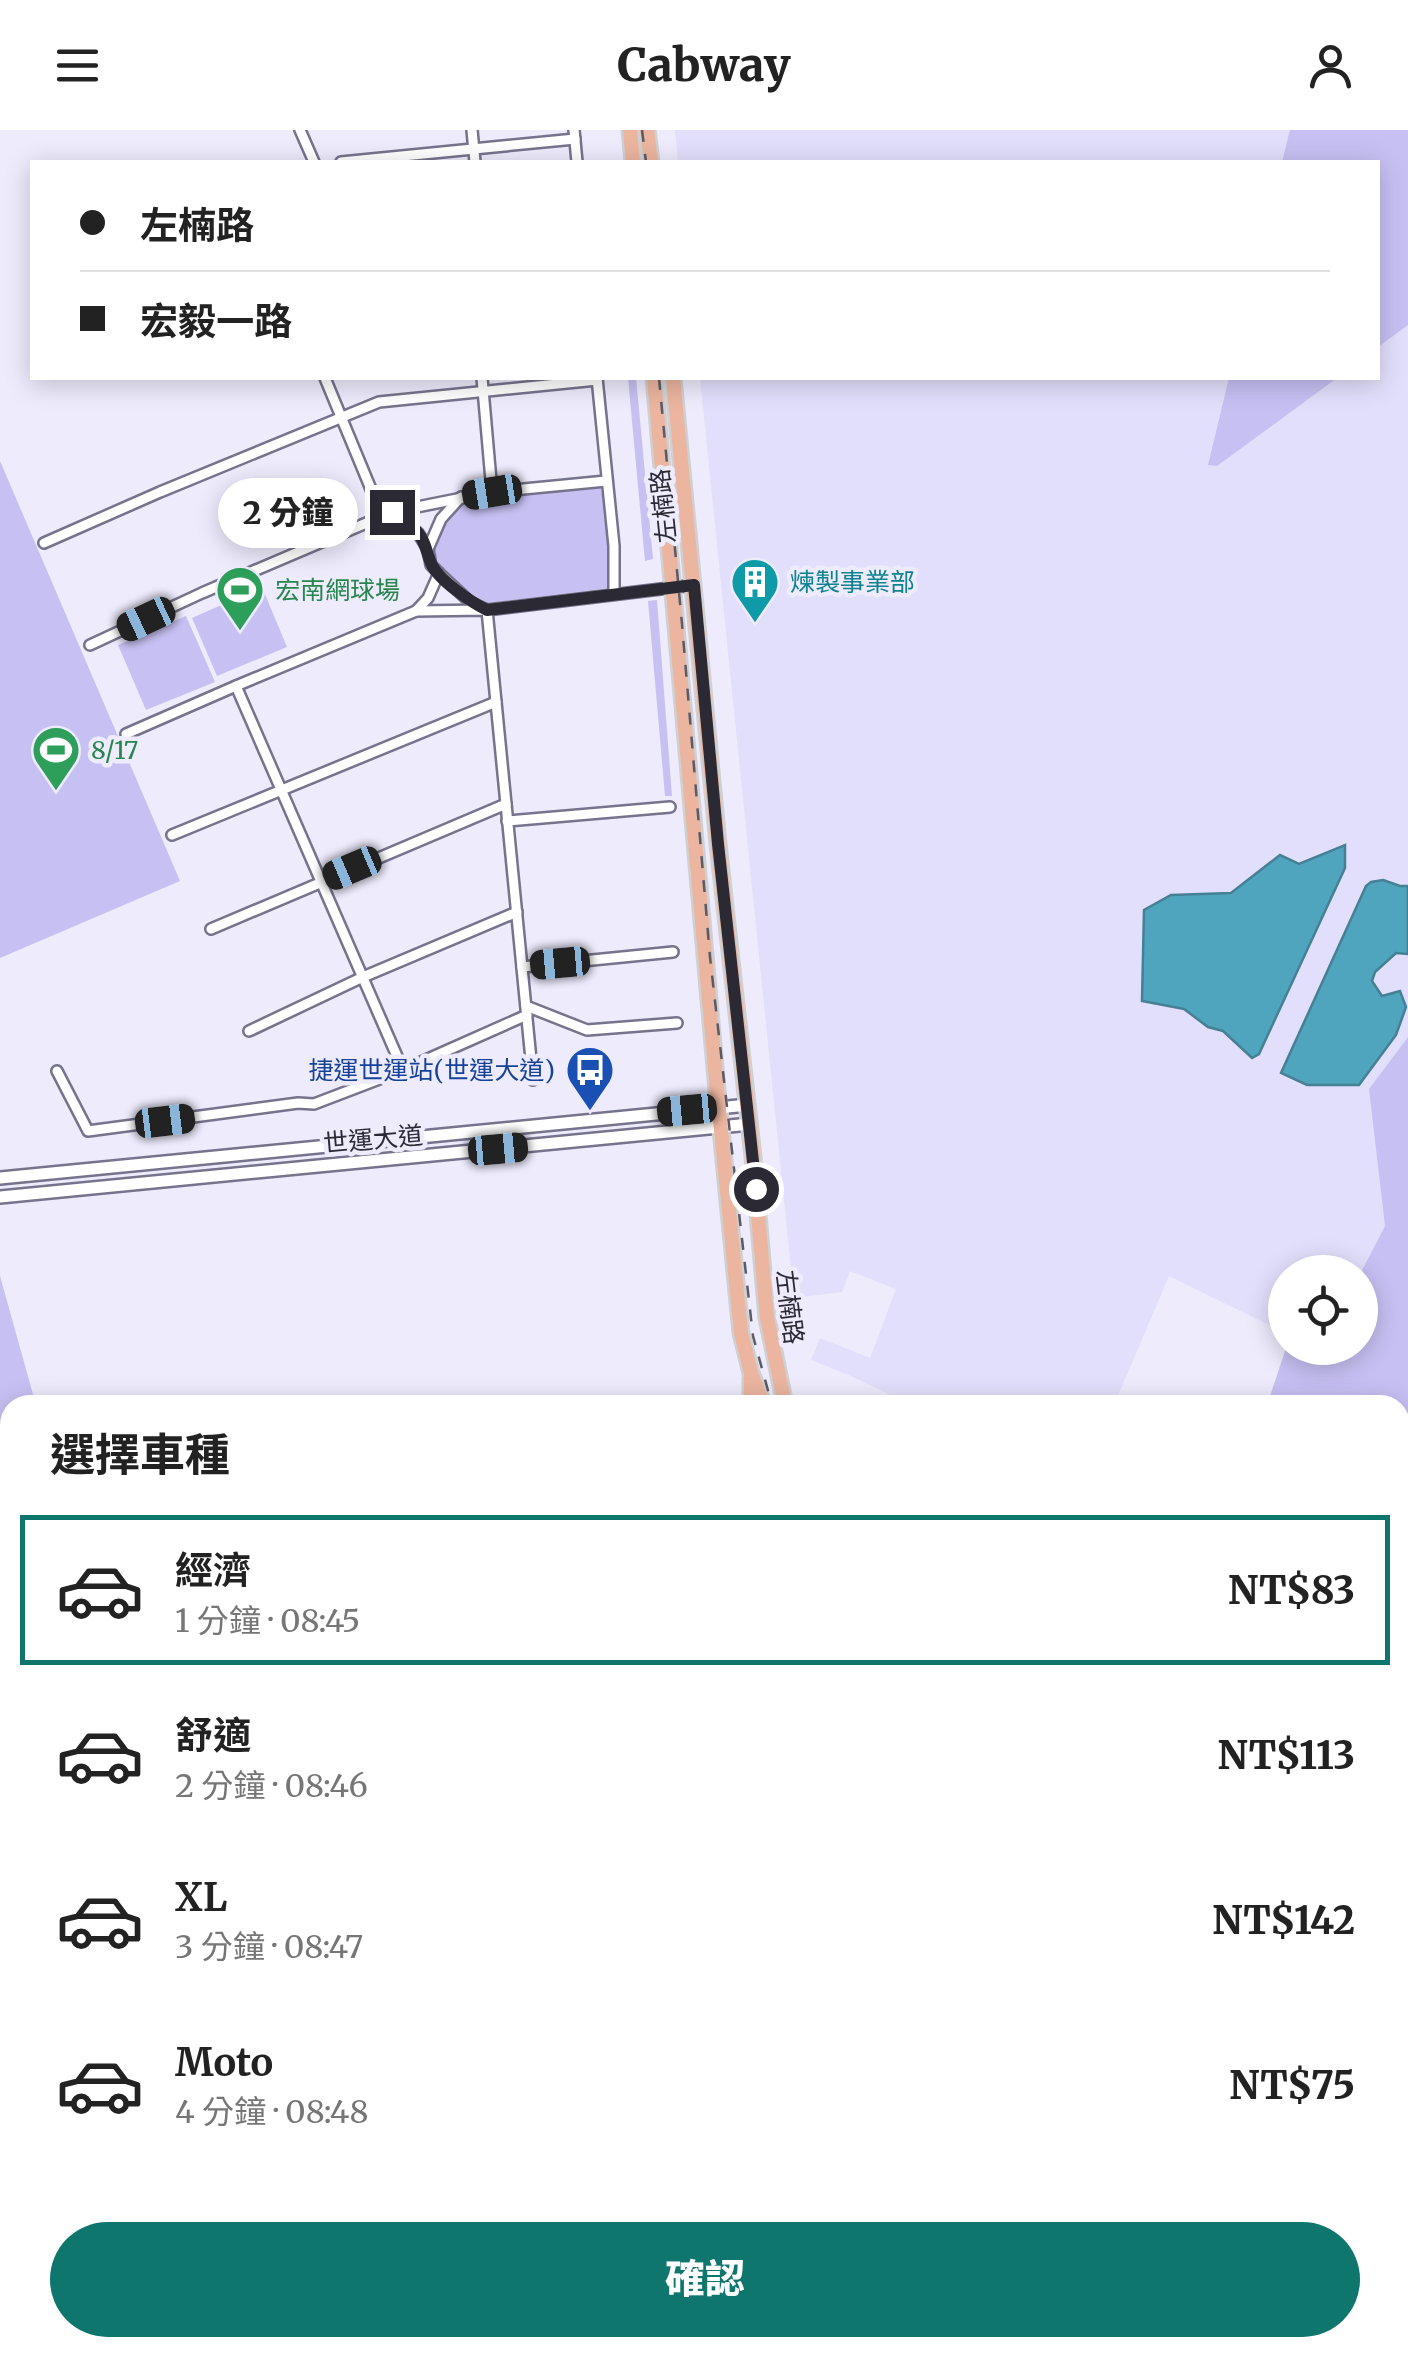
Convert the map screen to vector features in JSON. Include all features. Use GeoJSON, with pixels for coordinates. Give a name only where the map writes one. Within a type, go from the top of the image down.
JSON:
{"type":"FeatureCollection","features":[{"type":"Feature","properties":{"kind":"main road"},"geometry":{"type":"LineString","coordinates":[[630,130],[633,160]]}},
{"type":"Feature","properties":{"kind":"main road"},"geometry":{"type":"LineString","coordinates":[[648,130],[651,160]]}},
{"type":"Feature","properties":{"kind":"main road","name":"左楠路"},"geometry":{"type":"LineString","coordinates":[[654,380],[719,1107],[741,1332],[751,1372]]}},
{"type":"Feature","properties":{"kind":"main road","name":"左楠路"},"geometry":{"type":"LineString","coordinates":[[673,380],[718,844],[750,1124],[766,1318],[783,1395]]}},
{"type":"Feature","properties":{"kind":"main road"},"geometry":{"type":"LineString","coordinates":[[751,1372],[751,1395]]}},
{"type":"Feature","properties":{"kind":"main road"},"geometry":{"type":"LineString","coordinates":[[751,1372],[760,1395]]}},
{"type":"Feature","properties":{"kind":"street"},"geometry":{"type":"LineString","coordinates":[[300,130],[313,160]]}},
{"type":"Feature","properties":{"kind":"street"},"geometry":{"type":"LineString","coordinates":[[472,130],[475,160]]}},
{"type":"Feature","properties":{"kind":"street"},"geometry":{"type":"LineString","coordinates":[[361,160],[575,135],[577,160]]}},
{"type":"Feature","properties":{"kind":"street"},"geometry":{"type":"LineString","coordinates":[[325,380],[370,489],[418,533],[428,549],[431,565],[439,574],[470,602],[487,610]]}},
{"type":"Feature","properties":{"kind":"street"},"geometry":{"type":"LineString","coordinates":[[482,380],[492,492]]}},
{"type":"Feature","properties":{"kind":"street"},"geometry":{"type":"LineString","coordinates":[[44,543],[378,402],[588,380]]}},
{"type":"Feature","properties":{"kind":"street"},"geometry":{"type":"LineString","coordinates":[[597,380],[614,546],[614,594]]}},
{"type":"Feature","properties":{"kind":"street"},"geometry":{"type":"LineString","coordinates":[[90,645],[392,512],[462,496],[606,480]]}},
{"type":"Feature","properties":{"kind":"street"},"geometry":{"type":"LineString","coordinates":[[428,549],[441,519],[462,496]]}},
{"type":"Feature","properties":{"kind":"street"},"geometry":{"type":"LineString","coordinates":[[416,612],[428,598],[439,574]]}},
{"type":"Feature","properties":{"kind":"street"},"geometry":{"type":"LineString","coordinates":[[126,734],[416,612],[487,610],[694,585]]}},
{"type":"Feature","properties":{"kind":"street"},"geometry":{"type":"LineString","coordinates":[[487,610],[533,1080]]}},
{"type":"Feature","properties":{"kind":"street"},"geometry":{"type":"LineString","coordinates":[[236,686],[402,1070]]}},
{"type":"Feature","properties":{"kind":"street"},"geometry":{"type":"LineString","coordinates":[[172,835],[496,702]]}},
{"type":"Feature","properties":{"kind":"street"},"geometry":{"type":"LineString","coordinates":[[210,929],[506,804]]}},
{"type":"Feature","properties":{"kind":"street"},"geometry":{"type":"LineString","coordinates":[[507,820],[670,807]]}},
{"type":"Feature","properties":{"kind":"street"},"geometry":{"type":"LineString","coordinates":[[250,1031],[362,977],[516,912]]}},
{"type":"Feature","properties":{"kind":"street"},"geometry":{"type":"LineString","coordinates":[[522,966],[673,952]]}},
{"type":"Feature","properties":{"kind":"street"},"geometry":{"type":"LineString","coordinates":[[56,1071],[88,1131],[314,1104],[402,1070],[526,1011],[588,1030],[677,1023]]}},
{"type":"Feature","properties":{"kind":"street","name":"世運大道"},"geometry":{"type":"LineString","coordinates":[[0,1178],[748,1105]]}},
{"type":"Feature","properties":{"kind":"street","name":"世運大道"},"geometry":{"type":"LineString","coordinates":[[0,1197],[750,1124]]}},
{"type":"Feature","properties":{"kind":"shaded area"},"geometry":{"type":"Polygon","coordinates":[[[675,130],[1408,130],[1408,1037],[1370,1089],[1385,1226],[1370,1255],[1268,1255],[1268,1325],[1169,1276],[1118,1395],[890,1395],[811,1360],[820,1338],[870,1358],[896,1289],[850,1271],[842,1292],[794,1298],[700,380],[1380,380],[1380,160],[678,160],[675,130]]]}},
{"type":"Feature","properties":{"kind":"shaded area"},"geometry":{"type":"Polygon","coordinates":[[[1290,130],[1408,130],[1408,325],[1380,346],[1380,160],[1282,160],[1290,130]]]}},
{"type":"Feature","properties":{"kind":"shaded area"},"geometry":{"type":"Polygon","coordinates":[[[628,380],[636,380],[653,559],[645,561],[628,380]]]}},
{"type":"Feature","properties":{"kind":"shaded area"},"geometry":{"type":"Polygon","coordinates":[[[1229,380],[1334,380],[1217,466],[1208,465],[1229,380]]]}},
{"type":"Feature","properties":{"kind":"shaded area"},"geometry":{"type":"Polygon","coordinates":[[[0,461],[180,881],[0,958],[0,461]]]}},
{"type":"Feature","properties":{"kind":"shaded area"},"geometry":{"type":"Polygon","coordinates":[[[601,487],[608,541],[608,588],[488,603],[454,581],[436,557],[439,535],[466,501],[601,487]]]}},
{"type":"Feature","properties":{"kind":"shaded area","name":"宏南網球場"},"geometry":{"type":"Polygon","coordinates":[[[262,587],[287,647],[217,676],[192,618],[262,587]]]}},
{"type":"Feature","properties":{"kind":"shaded area"},"geometry":{"type":"Polygon","coordinates":[[[657,600],[672,796],[665,796],[648,601],[657,600]]]}},
{"type":"Feature","properties":{"kind":"shaded area"},"geometry":{"type":"Polygon","coordinates":[[[186,616],[215,682],[146,710],[118,645],[186,616]]]}},
{"type":"Feature","properties":{"kind":"shaded area"},"geometry":{"type":"Polygon","coordinates":[[[1408,1037],[1408,1395],[1270,1395],[1280,1365],[1378,1365],[1378,1255],[1370,1255],[1385,1226],[1369,1089],[1408,1037]]]}},
{"type":"Feature","properties":{"kind":"shaded area"},"geometry":{"type":"Polygon","coordinates":[[[0,1276],[33,1395],[0,1395],[0,1276]]]}},
{"type":"Feature","properties":{"kind":"water"},"geometry":{"type":"Polygon","coordinates":[[[1345,845],[1345,868],[1259,1054],[1252,1058],[1223,1031],[1208,1027],[1184,1009],[1142,1001],[1144,910],[1171,895],[1231,893],[1280,855],[1299,864],[1345,845]]]}},
{"type":"Feature","properties":{"kind":"water"},"geometry":{"type":"Polygon","coordinates":[[[1383,880],[1408,886],[1408,954],[1396,953],[1375,972],[1372,981],[1382,996],[1400,991],[1406,1007],[1396,1035],[1359,1085],[1307,1085],[1281,1073],[1366,886],[1383,880]]]}},
{"type":"Feature","properties":{"kind":"railway"},"geometry":{"type":"LineString","coordinates":[[642,130],[646,160]]}},
{"type":"Feature","properties":{"kind":"railway"},"geometry":{"type":"LineString","coordinates":[[659,380],[710,957],[753,1336],[769,1395]]}},
{"type":"Feature","properties":{"kind":"place","name":"煉製事業部"},"geometry":{"type":"Point","coordinates":[755,624]}},
{"type":"Feature","properties":{"kind":"place","name":"宏南網球場"},"geometry":{"type":"Point","coordinates":[240,632]}},
{"type":"Feature","properties":{"kind":"place","name":"8/17"},"geometry":{"type":"Point","coordinates":[56,792]}},
{"type":"Feature","properties":{"kind":"place","name":"捷運世運站(世運大道)"},"geometry":{"type":"Point","coordinates":[590,1112]}},
{"type":"Feature","properties":{"kind":"route"},"geometry":{"type":"LineString","coordinates":[[392,512],[418,533],[428,549],[431,565],[439,574],[470,602],[487,610],[694,585],[756,1189]]}}]}
